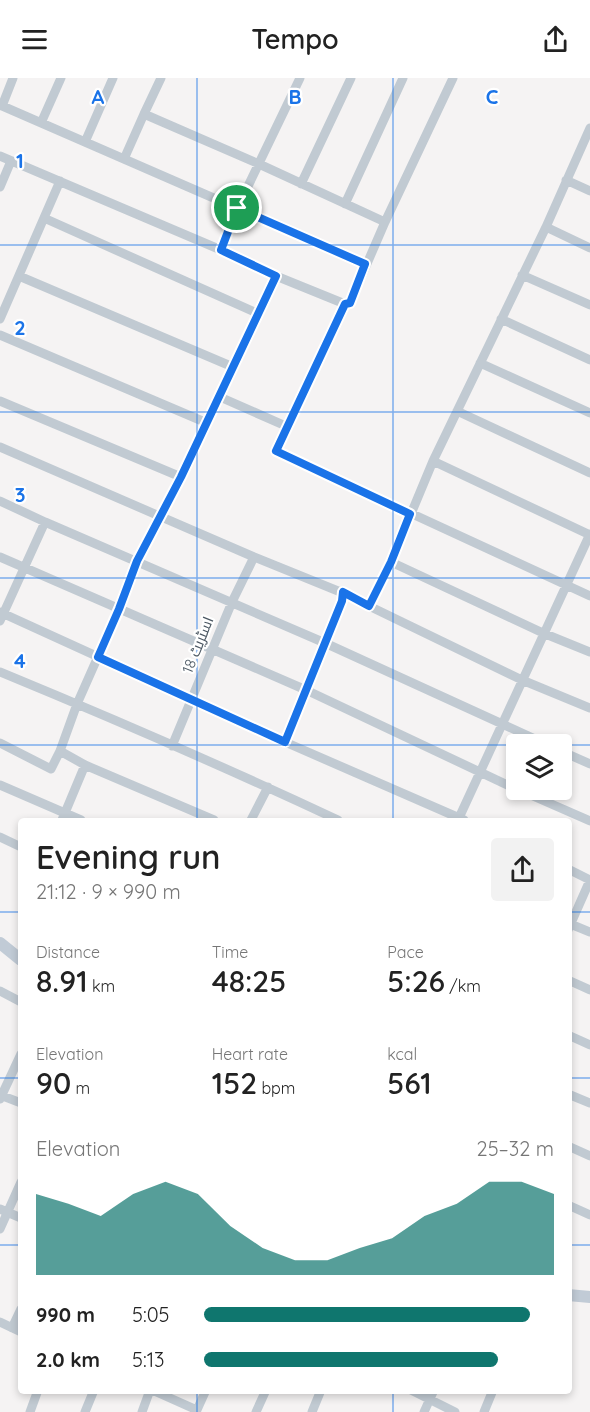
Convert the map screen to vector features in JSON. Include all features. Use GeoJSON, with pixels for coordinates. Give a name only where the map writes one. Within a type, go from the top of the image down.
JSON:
{"type":"FeatureCollection","features":[{"type":"Feature","properties":{"kind":"street"},"geometry":{"type":"LineString","coordinates":[[13,78],[1,106],[365,264]]}},
{"type":"Feature","properties":{"kind":"street"},"geometry":{"type":"LineString","coordinates":[[41,123],[61,78]]}},
{"type":"Feature","properties":{"kind":"street"},"geometry":{"type":"LineString","coordinates":[[85,142],[112,78]]}},
{"type":"Feature","properties":{"kind":"street"},"geometry":{"type":"LineString","coordinates":[[124,159],[161,78]]}},
{"type":"Feature","properties":{"kind":"street"},"geometry":{"type":"LineString","coordinates":[[221,250],[237,208],[300,78]]}},
{"type":"Feature","properties":{"kind":"street"},"geometry":{"type":"LineString","coordinates":[[301,184],[351,78]]}},
{"type":"Feature","properties":{"kind":"street"},"geometry":{"type":"LineString","coordinates":[[345,204],[403,78]]}},
{"type":"Feature","properties":{"kind":"street"},"geometry":{"type":"LineString","coordinates":[[0,156],[345,304],[350,303],[365,264],[453,78]]}},
{"type":"Feature","properties":{"kind":"street"},"geometry":{"type":"LineString","coordinates":[[144,114],[385,222]]}},
{"type":"Feature","properties":{"kind":"street"},"geometry":{"type":"LineString","coordinates":[[369,606],[391,562],[433,461],[546,227],[589,132]]}},
{"type":"Feature","properties":{"kind":"street"},"geometry":{"type":"LineString","coordinates":[[0,187],[11,161]]}},
{"type":"Feature","properties":{"kind":"street"},"geometry":{"type":"LineString","coordinates":[[566,180],[590,191]]}},
{"type":"Feature","properties":{"kind":"street"},"geometry":{"type":"LineString","coordinates":[[0,319],[3,301],[19,276],[60,181]]}},
{"type":"Feature","properties":{"kind":"street"},"geometry":{"type":"LineString","coordinates":[[44,218],[259,314]]}},
{"type":"Feature","properties":{"kind":"street"},"geometry":{"type":"LineString","coordinates":[[546,227],[590,248]]}},
{"type":"Feature","properties":{"kind":"street"},"geometry":{"type":"LineString","coordinates":[[522,275],[590,305]]}},
{"type":"Feature","properties":{"kind":"street"},"geometry":{"type":"LineString","coordinates":[[19,276],[233,367]]}},
{"type":"Feature","properties":{"kind":"street"},"geometry":{"type":"LineString","coordinates":[[0,743],[51,769],[137,561],[162,516],[276,276]]}},
{"type":"Feature","properties":{"kind":"street"},"geometry":{"type":"LineString","coordinates":[[345,304],[276,451],[590,596]]}},
{"type":"Feature","properties":{"kind":"street"},"geometry":{"type":"LineString","coordinates":[[501,319],[590,360]]}},
{"type":"Feature","properties":{"kind":"street"},"geometry":{"type":"LineString","coordinates":[[0,335],[207,423]]}},
{"type":"Feature","properties":{"kind":"street"},"geometry":{"type":"LineString","coordinates":[[480,363],[590,413]]}},
{"type":"Feature","properties":{"kind":"street"},"geometry":{"type":"LineString","coordinates":[[220,397],[288,427]]}},
{"type":"Feature","properties":{"kind":"street"},"geometry":{"type":"LineString","coordinates":[[0,401],[181,477]]}},
{"type":"Feature","properties":{"kind":"street"},"geometry":{"type":"LineString","coordinates":[[457,411],[590,473]]}},
{"type":"Feature","properties":{"kind":"street"},"geometry":{"type":"LineString","coordinates":[[0,447],[254,557],[343,592],[522,680],[590,708]]}},
{"type":"Feature","properties":{"kind":"street"},"geometry":{"type":"LineString","coordinates":[[433,461],[590,535],[543,633],[461,818]]}},
{"type":"Feature","properties":{"kind":"street"},"geometry":{"type":"LineString","coordinates":[[0,501],[325,643],[524,734]]}},
{"type":"Feature","properties":{"kind":"street"},"geometry":{"type":"LineString","coordinates":[[45,522],[1,616],[98,657],[456,818]]}},
{"type":"Feature","properties":{"kind":"street"},"geometry":{"type":"LineString","coordinates":[[0,557],[306,690],[506,785]]}},
{"type":"Feature","properties":{"kind":"street","name":"اسٹریٹ 18"},"geometry":{"type":"LineString","coordinates":[[172,746],[232,602],[254,557]]}},
{"type":"Feature","properties":{"kind":"street"},"geometry":{"type":"LineString","coordinates":[[391,562],[543,633],[590,652]]}},
{"type":"Feature","properties":{"kind":"street"},"geometry":{"type":"LineString","coordinates":[[285,742],[342,601],[343,592]]}},
{"type":"Feature","properties":{"kind":"street"},"geometry":{"type":"LineString","coordinates":[[0,672],[334,818]]}},
{"type":"Feature","properties":{"kind":"street"},"geometry":{"type":"LineString","coordinates":[[60,751],[84,765],[206,818]]}},
{"type":"Feature","properties":{"kind":"street"},"geometry":{"type":"LineString","coordinates":[[572,756],[590,764]]}},
{"type":"Feature","properties":{"kind":"street"},"geometry":{"type":"LineString","coordinates":[[0,785],[64,817],[84,765]]}},
{"type":"Feature","properties":{"kind":"street"},"geometry":{"type":"LineString","coordinates":[[252,818],[268,788]]}},
{"type":"Feature","properties":{"kind":"street"},"geometry":{"type":"LineString","coordinates":[[541,800],[590,821]]}},
{"type":"Feature","properties":{"kind":"street"},"geometry":{"type":"LineString","coordinates":[[0,837],[18,846]]}},
{"type":"Feature","properties":{"kind":"street"},"geometry":{"type":"LineString","coordinates":[[572,872],[590,880],[572,919]]}},
{"type":"Feature","properties":{"kind":"street"},"geometry":{"type":"LineString","coordinates":[[572,927],[590,932]]}},
{"type":"Feature","properties":{"kind":"street"},"geometry":{"type":"LineString","coordinates":[[0,943],[18,958]]}},
{"type":"Feature","properties":{"kind":"street"},"geometry":{"type":"LineString","coordinates":[[572,982],[590,990]]}},
{"type":"Feature","properties":{"kind":"street"},"geometry":{"type":"LineString","coordinates":[[0,991],[18,1000]]}},
{"type":"Feature","properties":{"kind":"street"},"geometry":{"type":"LineString","coordinates":[[572,1037],[590,1045]]}},
{"type":"Feature","properties":{"kind":"street"},"geometry":{"type":"LineString","coordinates":[[18,1060],[0,1096],[18,1102]]}},
{"type":"Feature","properties":{"kind":"street"},"geometry":{"type":"LineString","coordinates":[[572,1096],[590,1103]]}},
{"type":"Feature","properties":{"kind":"street"},"geometry":{"type":"LineString","coordinates":[[572,1148],[590,1156]]}},
{"type":"Feature","properties":{"kind":"street"},"geometry":{"type":"LineString","coordinates":[[0,1229],[4,1210],[18,1187]]}},
{"type":"Feature","properties":{"kind":"street"},"geometry":{"type":"LineString","coordinates":[[572,1207],[590,1215]]}},
{"type":"Feature","properties":{"kind":"street"},"geometry":{"type":"LineString","coordinates":[[4,1210],[18,1217]]}},
{"type":"Feature","properties":{"kind":"street"},"geometry":{"type":"LineString","coordinates":[[572,1295],[590,1297]]}},
{"type":"Feature","properties":{"kind":"street"},"geometry":{"type":"LineString","coordinates":[[0,1322],[17,1330]]}},
{"type":"Feature","properties":{"kind":"street"},"geometry":{"type":"LineString","coordinates":[[30,1412],[37,1394]]}},
{"type":"Feature","properties":{"kind":"street"},"geometry":{"type":"LineString","coordinates":[[85,1412],[92,1394]]}},
{"type":"Feature","properties":{"kind":"street"},"geometry":{"type":"LineString","coordinates":[[142,1412],[149,1394]]}},
{"type":"Feature","properties":{"kind":"street"},"geometry":{"type":"LineString","coordinates":[[160,1394],[197,1411],[204,1394]]}},
{"type":"Feature","properties":{"kind":"street"},"geometry":{"type":"LineString","coordinates":[[256,1412],[264,1394]]}},
{"type":"Feature","properties":{"kind":"street"},"geometry":{"type":"LineString","coordinates":[[312,1412],[319,1394]]}},
{"type":"Feature","properties":{"kind":"street"},"geometry":{"type":"LineString","coordinates":[[484,1412],[491,1394]]}},
{"type":"Feature","properties":{"kind":"street"},"geometry":{"type":"LineString","coordinates":[[424,1412],[432,1395],[455,1412]]}},
{"type":"Feature","properties":{"kind":"route"},"geometry":{"type":"LineString","coordinates":[[237,208],[365,264],[350,303],[345,304],[276,451],[410,514],[391,562],[369,606],[343,592],[342,601],[285,742],[98,657],[137,561],[162,516],[276,276],[221,250],[237,208]]}}]}
